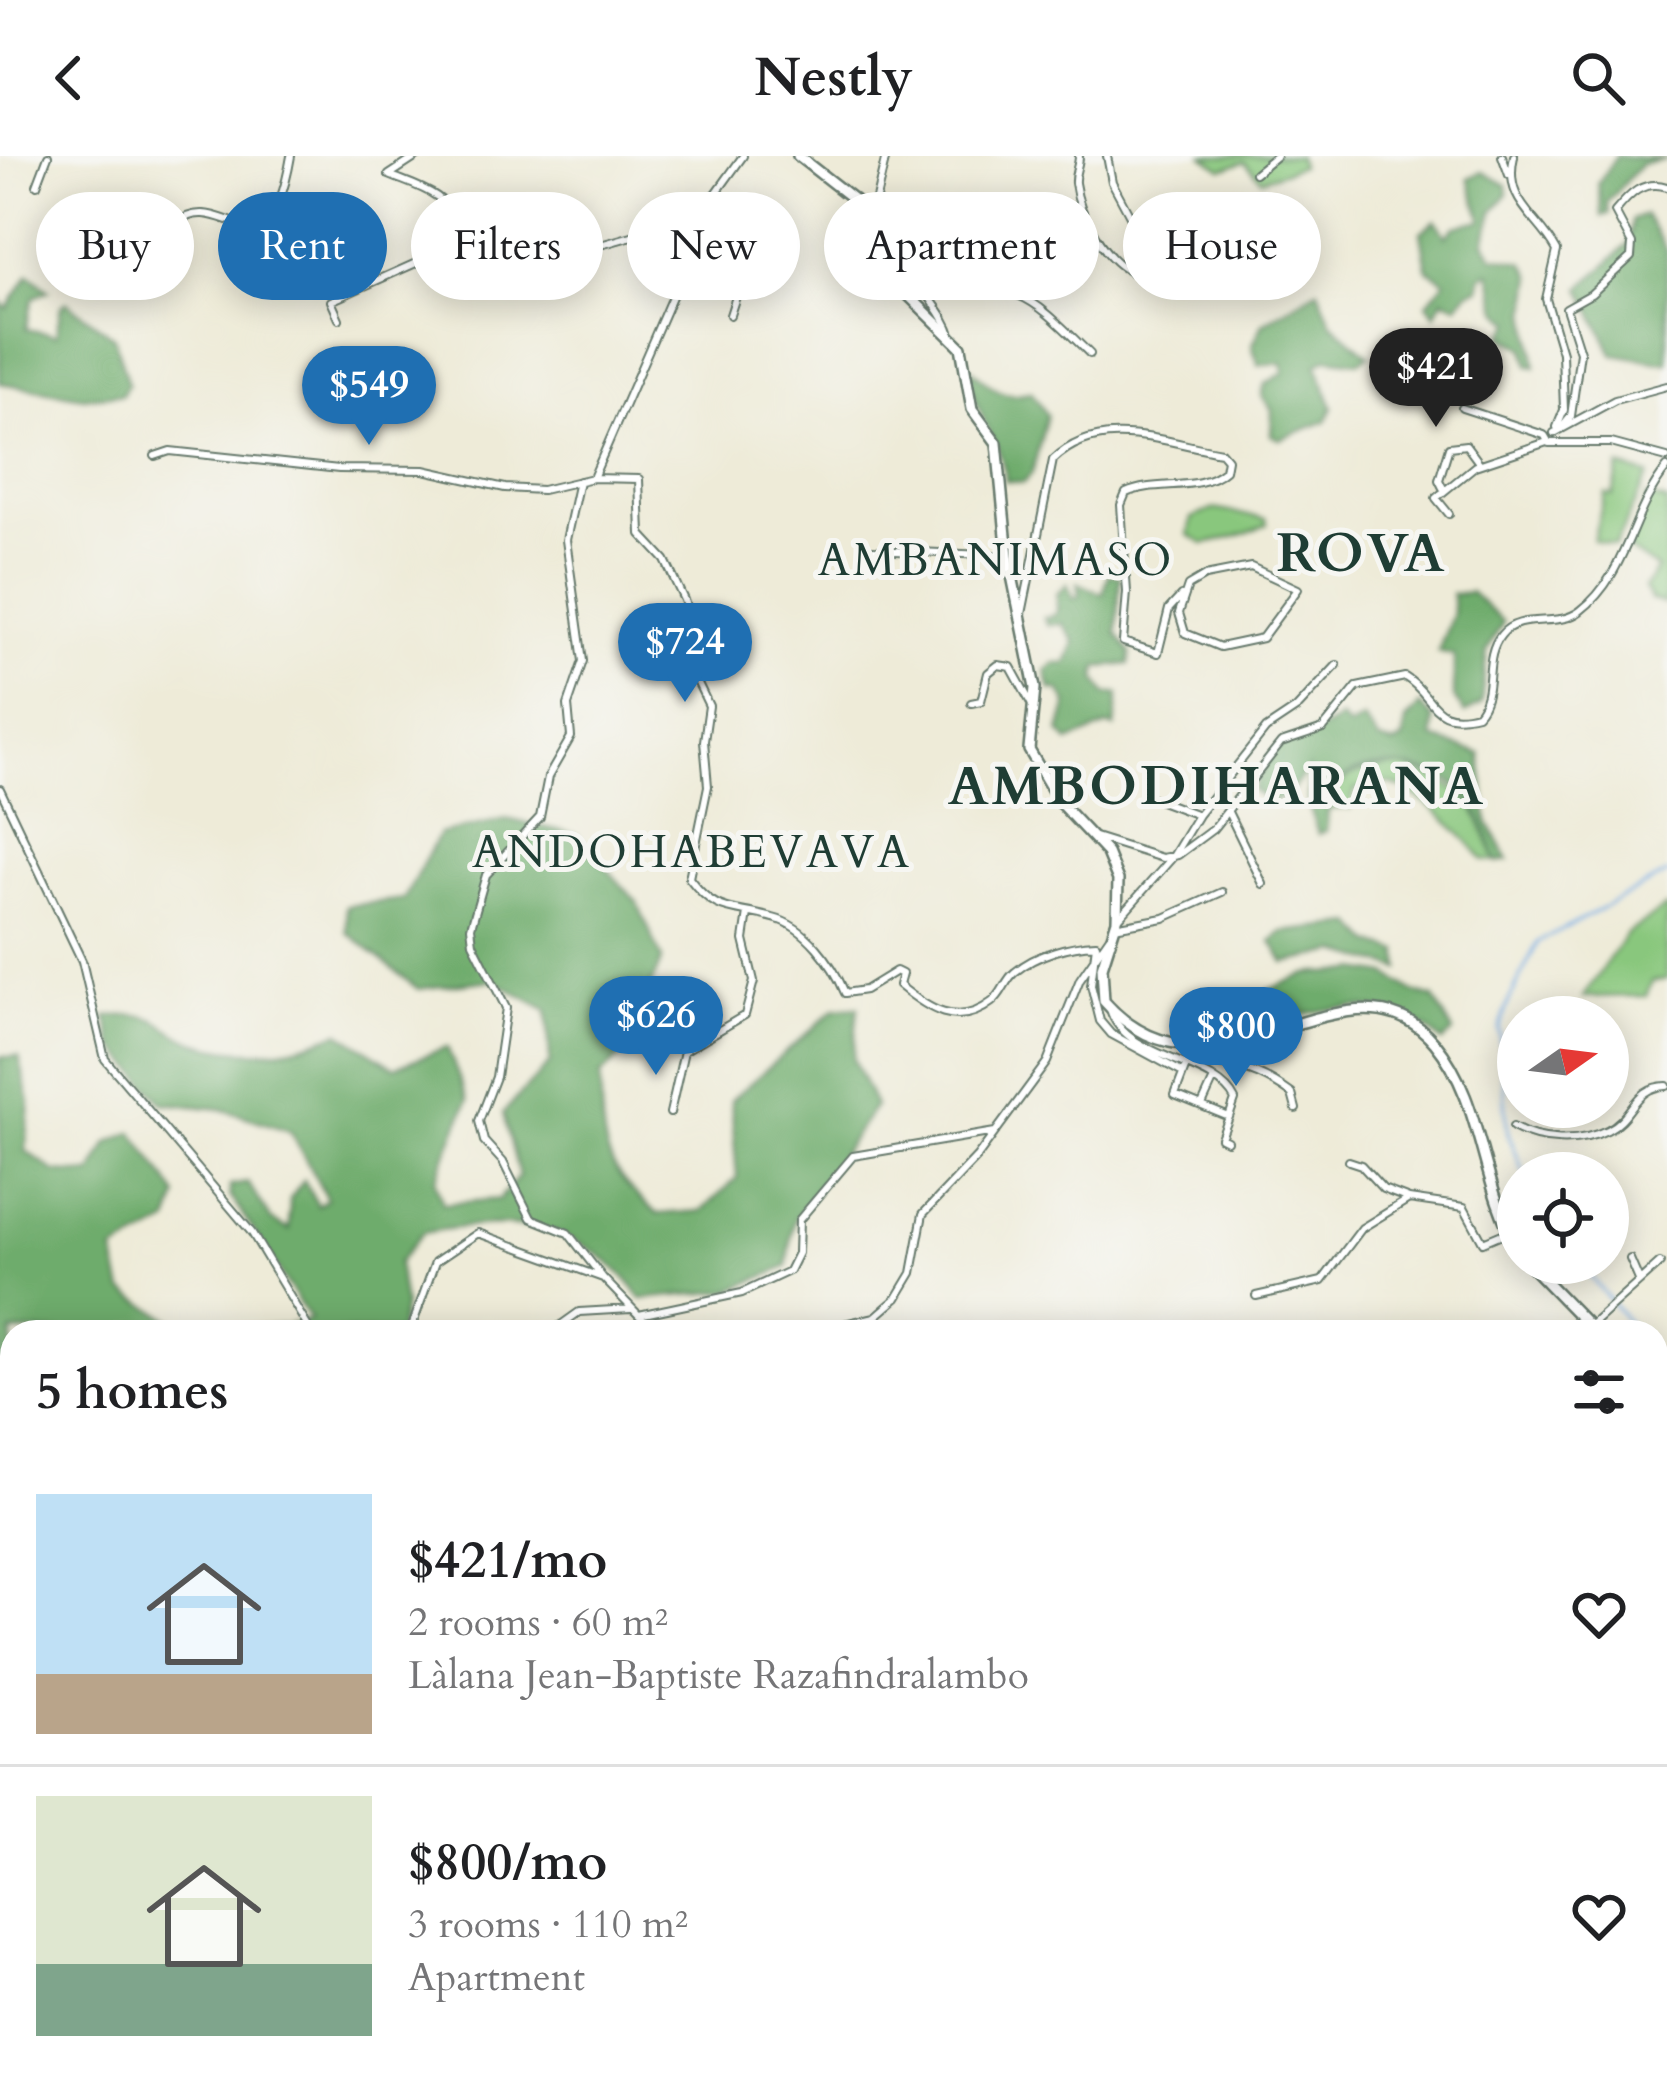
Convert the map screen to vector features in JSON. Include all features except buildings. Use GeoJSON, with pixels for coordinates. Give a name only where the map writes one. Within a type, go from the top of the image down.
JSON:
{"type":"FeatureCollection","features":[{"type":"Feature","properties":{"kind":"main road"},"geometry":{"type":"LineString","coordinates":[[797,156],[847,192]]}},
{"type":"Feature","properties":{"kind":"main road"},"geometry":{"type":"LineString","coordinates":[[914,300],[952,337],[968,370],[972,409],[993,435],[1003,464],[1008,556],[1033,676],[1028,735],[1033,760],[1060,803],[1094,836],[1118,880],[1113,928],[1102,951],[1101,978],[1110,1009],[1140,1033],[1177,1048],[1234,1042],[1332,1014],[1387,1013],[1422,1029],[1435,1043],[1467,1106],[1497,1195]]}},
{"type":"Feature","properties":{"kind":"main road"},"geometry":{"type":"LineString","coordinates":[[1548,1284],[1583,1320]]}},
{"type":"Feature","properties":{"kind":"street"},"geometry":{"type":"LineString","coordinates":[[37,185],[48,156]]}},
{"type":"Feature","properties":{"kind":"street"},"geometry":{"type":"LineString","coordinates":[[194,214],[250,225],[272,217],[282,207],[291,156]]}},
{"type":"Feature","properties":{"kind":"street"},"geometry":{"type":"LineString","coordinates":[[339,319],[331,302],[454,247],[460,229],[451,210],[416,181],[389,175],[418,156]]}},
{"type":"Feature","properties":{"kind":"street"},"geometry":{"type":"LineString","coordinates":[[717,192],[743,156]]}},
{"type":"Feature","properties":{"kind":"street"},"geometry":{"type":"LineString","coordinates":[[877,192],[886,156]]}},
{"type":"Feature","properties":{"kind":"street"},"geometry":{"type":"LineString","coordinates":[[1079,156],[1074,176],[1089,224],[1123,265]]}},
{"type":"Feature","properties":{"kind":"street"},"geometry":{"type":"LineString","coordinates":[[1107,156],[1112,182],[1123,203]]}},
{"type":"Feature","properties":{"kind":"street"},"geometry":{"type":"LineString","coordinates":[[1255,173],[1276,156]]}},
{"type":"Feature","properties":{"kind":"street"},"geometry":{"type":"LineString","coordinates":[[1502,156],[1519,204],[1557,251],[1546,299],[1562,353],[1564,410],[1554,434]]}},
{"type":"Feature","properties":{"kind":"street"},"geometry":{"type":"LineString","coordinates":[[1510,179],[1514,156]]}},
{"type":"Feature","properties":{"kind":"street"},"geometry":{"type":"LineString","coordinates":[[1554,434],[1571,416],[1580,352],[1566,308],[1589,296],[1631,257],[1632,244],[1615,212],[1625,197],[1647,186],[1667,187]]}},
{"type":"Feature","properties":{"kind":"street"},"geometry":{"type":"LineString","coordinates":[[604,244],[627,237]]}},
{"type":"Feature","properties":{"kind":"street"},"geometry":{"type":"LineString","coordinates":[[593,478],[614,440],[671,300]]}},
{"type":"Feature","properties":{"kind":"street"},"geometry":{"type":"LineString","coordinates":[[730,315],[735,300]]}},
{"type":"Feature","properties":{"kind":"street"},"geometry":{"type":"LineString","coordinates":[[930,300],[952,337]]}},
{"type":"Feature","properties":{"kind":"street"},"geometry":{"type":"LineString","coordinates":[[1026,300],[1058,318],[1090,354]]}},
{"type":"Feature","properties":{"kind":"street"},"geometry":{"type":"LineString","coordinates":[[1440,490],[1480,464],[1554,434],[1633,393],[1667,386]]}},
{"type":"Feature","properties":{"kind":"street"},"geometry":{"type":"LineString","coordinates":[[1462,408],[1667,458]]}},
{"type":"Feature","properties":{"kind":"street"},"geometry":{"type":"LineString","coordinates":[[1020,629],[1040,505],[1053,460],[1064,449],[1113,436],[1144,434],[1221,452],[1227,460],[1214,478],[1145,486],[1123,500],[1123,642],[1157,652],[1169,609],[1181,596],[1205,576],[1251,567],[1298,590],[1262,638],[1220,647],[1180,628],[1181,596]]}},
{"type":"Feature","properties":{"kind":"street"},"geometry":{"type":"LineString","coordinates":[[1450,514],[1437,502],[1449,447],[1466,445],[1480,464]]}},
{"type":"Feature","properties":{"kind":"street"},"geometry":{"type":"LineString","coordinates":[[154,456],[170,451],[339,469],[424,470],[523,489],[593,478],[638,479],[640,533],[665,560],[684,600],[692,626],[695,677],[709,706],[704,741],[708,786],[688,878],[708,903],[793,927],[835,968],[845,993],[866,990],[896,971],[902,974],[899,985],[932,1011],[950,1017],[990,1004],[1019,968],[1055,952],[1096,944],[1102,951]]}},
{"type":"Feature","properties":{"kind":"street"},"geometry":{"type":"LineString","coordinates":[[1172,858],[1228,812],[1276,748],[1328,724],[1357,687],[1405,677],[1435,710],[1457,717],[1477,714],[1486,703],[1492,655],[1502,632],[1525,622],[1564,619],[1583,609],[1621,564],[1641,507],[1667,468]]}},
{"type":"Feature","properties":{"kind":"street"},"geometry":{"type":"LineString","coordinates":[[579,481],[566,541],[583,661],[568,705],[571,736],[548,777],[540,817],[486,875],[471,927],[472,943],[506,1008],[496,1077],[478,1121],[484,1142],[503,1162],[531,1218],[568,1232],[643,1320]]}},
{"type":"Feature","properties":{"kind":"street"},"geometry":{"type":"LineString","coordinates":[[873,550],[1008,556]]}},
{"type":"Feature","properties":{"kind":"street"},"geometry":{"type":"LineString","coordinates":[[971,704],[981,701],[988,673],[998,665],[1011,668],[1032,705]]}},
{"type":"Feature","properties":{"kind":"street"},"geometry":{"type":"LineString","coordinates":[[1113,928],[1172,858],[1198,814],[1266,729],[1296,710],[1336,665]]}},
{"type":"Feature","properties":{"kind":"street"},"geometry":{"type":"LineString","coordinates":[[0,789],[82,961],[105,1059],[252,1234],[304,1320]]}},
{"type":"Feature","properties":{"kind":"street"},"geometry":{"type":"LineString","coordinates":[[1147,796],[1198,814]]}},
{"type":"Feature","properties":{"kind":"street"},"geometry":{"type":"LineString","coordinates":[[1228,812],[1263,884]]}},
{"type":"Feature","properties":{"kind":"street"},"geometry":{"type":"LineString","coordinates":[[1094,836],[1172,858]]}},
{"type":"Feature","properties":{"kind":"street"},"geometry":{"type":"LineString","coordinates":[[1113,928],[1164,918],[1222,892]]}},
{"type":"Feature","properties":{"kind":"street"},"geometry":{"type":"LineString","coordinates":[[670,1113],[684,1052],[746,1015],[754,981],[744,940],[748,914]]}},
{"type":"Feature","properties":{"kind":"street"},"geometry":{"type":"LineString","coordinates":[[1102,951],[1091,985],[1100,1022],[1111,1034],[1234,1094],[1221,1138],[1227,1141]]}},
{"type":"Feature","properties":{"kind":"street"},"geometry":{"type":"LineString","coordinates":[[862,1320],[875,1317],[897,1298],[912,1273],[923,1214],[995,1132],[1047,1062],[1073,994],[1102,951]]}},
{"type":"Feature","properties":{"kind":"street"},"geometry":{"type":"LineString","coordinates":[[1110,1009],[1120,1029],[1185,1070],[1219,1062],[1260,1075],[1292,1094],[1296,1109]]}},
{"type":"Feature","properties":{"kind":"street"},"geometry":{"type":"LineString","coordinates":[[1185,1070],[1175,1095],[1229,1118]]}},
{"type":"Feature","properties":{"kind":"street"},"geometry":{"type":"LineString","coordinates":[[1201,1106],[1213,1081]]}},
{"type":"Feature","properties":{"kind":"street"},"geometry":{"type":"LineString","coordinates":[[1629,1106],[1645,1089],[1667,1086]]}},
{"type":"Feature","properties":{"kind":"street"},"geometry":{"type":"LineString","coordinates":[[1516,1128],[1545,1141],[1609,1128]]}},
{"type":"Feature","properties":{"kind":"street"},"geometry":{"type":"LineString","coordinates":[[568,1320],[579,1312],[635,1312],[742,1293],[789,1271],[798,1253],[800,1220],[853,1156],[995,1132]]}},
{"type":"Feature","properties":{"kind":"street"},"geometry":{"type":"LineString","coordinates":[[1349,1162],[1361,1165],[1383,1189],[1464,1207],[1483,1242],[1497,1236]]}},
{"type":"Feature","properties":{"kind":"street"},"geometry":{"type":"LineString","coordinates":[[1256,1296],[1322,1281],[1362,1228],[1409,1198]]}},
{"type":"Feature","properties":{"kind":"street"},"geometry":{"type":"LineString","coordinates":[[414,1320],[435,1262],[478,1233],[603,1278]]}},
{"type":"Feature","properties":{"kind":"street"},"geometry":{"type":"LineString","coordinates":[[1630,1259],[1639,1280]]}},
{"type":"Feature","properties":{"kind":"street"},"geometry":{"type":"LineString","coordinates":[[1600,1320],[1660,1264]]}},
{"type":"Feature","properties":{"kind":"green space"},"geometry":{"type":"Polygon","coordinates":[[[1204,156],[1298,156],[1300,166],[1262,179],[1244,162],[1222,169],[1204,156]]]}},
{"type":"Feature","properties":{"kind":"green space"},"geometry":{"type":"Polygon","coordinates":[[[1616,156],[1667,160],[1641,164],[1607,202],[1609,214],[1602,216],[1598,184],[1616,156]]]}},
{"type":"Feature","properties":{"kind":"green space"},"geometry":{"type":"Polygon","coordinates":[[[1483,172],[1507,185],[1508,193],[1493,212],[1485,242],[1493,256],[1524,262],[1533,277],[1528,310],[1536,367],[1529,366],[1524,348],[1503,336],[1513,322],[1499,310],[1490,272],[1481,276],[1480,288],[1457,305],[1443,299],[1435,315],[1427,303],[1445,281],[1427,269],[1421,232],[1436,220],[1446,236],[1455,226],[1482,220],[1469,178],[1483,172]]]}},
{"type":"Feature","properties":{"kind":"green space"},"geometry":{"type":"Polygon","coordinates":[[[1645,215],[1667,251],[1667,363],[1613,354],[1581,288],[1628,244],[1632,220],[1645,215]]]}},
{"type":"Feature","properties":{"kind":"green space"},"geometry":{"type":"Polygon","coordinates":[[[29,274],[36,280],[36,296],[26,329],[56,335],[61,306],[67,302],[114,337],[128,384],[122,394],[84,397],[0,383],[0,300],[7,309],[29,274]]]}},
{"type":"Feature","properties":{"kind":"green space"},"geometry":{"type":"Polygon","coordinates":[[[1321,296],[1332,323],[1369,355],[1358,362],[1326,358],[1317,365],[1333,408],[1326,421],[1280,439],[1271,435],[1272,410],[1262,396],[1265,384],[1284,373],[1283,363],[1259,365],[1252,346],[1263,323],[1300,300],[1321,300],[1321,296]]]}},
{"type":"Feature","properties":{"kind":"green space"},"geometry":{"type":"Polygon","coordinates":[[[970,368],[1005,393],[1031,391],[1047,415],[1032,473],[1023,483],[1006,481],[999,451],[975,398],[970,368]]]}},
{"type":"Feature","properties":{"kind":"green space"},"geometry":{"type":"Polygon","coordinates":[[[1619,467],[1648,475],[1615,546],[1593,540],[1605,494],[1613,495],[1619,467]]]}},
{"type":"Feature","properties":{"kind":"green space"},"geometry":{"type":"Polygon","coordinates":[[[1647,497],[1667,502],[1665,604],[1651,600],[1644,588],[1657,569],[1628,549],[1647,497]]]}},
{"type":"Feature","properties":{"kind":"green space"},"geometry":{"type":"Polygon","coordinates":[[[1214,509],[1266,519],[1267,524],[1205,544],[1188,535],[1192,518],[1214,509]]]}},
{"type":"Feature","properties":{"kind":"green space"},"geometry":{"type":"Polygon","coordinates":[[[1109,574],[1120,576],[1117,634],[1131,653],[1129,664],[1098,667],[1096,679],[1106,694],[1119,694],[1115,728],[1108,726],[1069,742],[1060,732],[1068,703],[1059,690],[1051,690],[1046,671],[1055,663],[1067,664],[1075,642],[1063,623],[1048,625],[1044,618],[1057,614],[1057,594],[1067,584],[1074,599],[1080,595],[1078,583],[1103,594],[1109,574]]]}},
{"type":"Feature","properties":{"kind":"green space"},"geometry":{"type":"Polygon","coordinates":[[[1470,592],[1503,622],[1487,651],[1481,703],[1465,714],[1454,698],[1454,656],[1438,652],[1453,613],[1452,594],[1470,592]]]}},
{"type":"Feature","properties":{"kind":"green space"},"geometry":{"type":"Polygon","coordinates":[[[1420,705],[1433,718],[1433,739],[1481,754],[1488,822],[1508,860],[1496,862],[1478,812],[1466,794],[1428,772],[1391,766],[1356,772],[1332,794],[1326,831],[1318,834],[1308,802],[1308,769],[1287,796],[1270,802],[1252,790],[1270,756],[1284,743],[1340,718],[1349,728],[1363,719],[1379,741],[1394,745],[1403,740],[1406,721],[1420,705]]]}},
{"type":"Feature","properties":{"kind":"green space"},"geometry":{"type":"Polygon","coordinates":[[[1399,765],[1440,781],[1464,797],[1480,821],[1496,862],[1483,860],[1439,814],[1396,786],[1381,783],[1355,790],[1350,808],[1329,809],[1337,787],[1345,780],[1399,765]]]}},
{"type":"Feature","properties":{"kind":"green space"},"geometry":{"type":"Polygon","coordinates":[[[506,819],[576,834],[637,902],[662,959],[643,1004],[641,1038],[600,1076],[602,1122],[615,1168],[658,1214],[702,1211],[737,1178],[731,1100],[835,1009],[858,1007],[853,1059],[875,1106],[794,1221],[787,1267],[729,1291],[642,1299],[620,1273],[571,1239],[516,1226],[454,1228],[422,1233],[398,1263],[404,1305],[401,1320],[306,1320],[310,1319],[230,1196],[230,1186],[248,1183],[271,1220],[289,1230],[290,1199],[304,1180],[318,1206],[327,1199],[290,1131],[221,1109],[163,1103],[114,1046],[107,1017],[152,1018],[202,1044],[237,1051],[290,1047],[339,1032],[395,1067],[447,1047],[468,1101],[435,1181],[443,1204],[499,1199],[519,1176],[503,1113],[550,1063],[547,1010],[492,980],[418,989],[347,932],[346,906],[404,899],[439,834],[506,819]]]}},
{"type":"Feature","properties":{"kind":"green space"},"geometry":{"type":"Polygon","coordinates":[[[1667,907],[1667,979],[1652,982],[1646,996],[1584,996],[1626,934],[1667,907]]]}},
{"type":"Feature","properties":{"kind":"green space"},"geometry":{"type":"Polygon","coordinates":[[[1354,924],[1372,943],[1399,951],[1401,969],[1338,952],[1285,963],[1272,941],[1282,932],[1354,924]]]}},
{"type":"Feature","properties":{"kind":"green space"},"geometry":{"type":"Polygon","coordinates":[[[1358,970],[1389,975],[1413,992],[1434,998],[1453,1032],[1442,1042],[1417,1023],[1390,1012],[1361,1008],[1332,1009],[1214,1040],[1207,1037],[1206,1020],[1227,1024],[1238,1019],[1237,1006],[1284,984],[1308,974],[1358,970]]]}},
{"type":"Feature","properties":{"kind":"green space"},"geometry":{"type":"Polygon","coordinates":[[[0,1057],[19,1057],[30,1102],[26,1151],[55,1172],[92,1174],[108,1143],[133,1132],[178,1196],[169,1223],[114,1252],[123,1291],[171,1320],[0,1320],[0,1057]]]}},
{"type":"Feature","properties":{"kind":"waterway"},"geometry":{"type":"LineString","coordinates":[[1516,1152],[1508,1133],[1499,1029],[1538,942],[1667,874]]}},
{"type":"Feature","properties":{"kind":"waterway"},"geometry":{"type":"LineString","coordinates":[[1597,1284],[1625,1320]]}},
{"type":"Feature","properties":{"kind":"district","name":"ROVA"},"geometry":{"type":"Point","coordinates":[1362,554]}},
{"type":"Feature","properties":{"kind":"district","name":"AMBANIMASO"},"geometry":{"type":"Point","coordinates":[996,560]}},
{"type":"Feature","properties":{"kind":"district","name":"AMBODIHARANA"},"geometry":{"type":"Point","coordinates":[1217,787]}},
{"type":"Feature","properties":{"kind":"district","name":"ANDOHABEVAVA"},"geometry":{"type":"Point","coordinates":[692,852]}}]}
